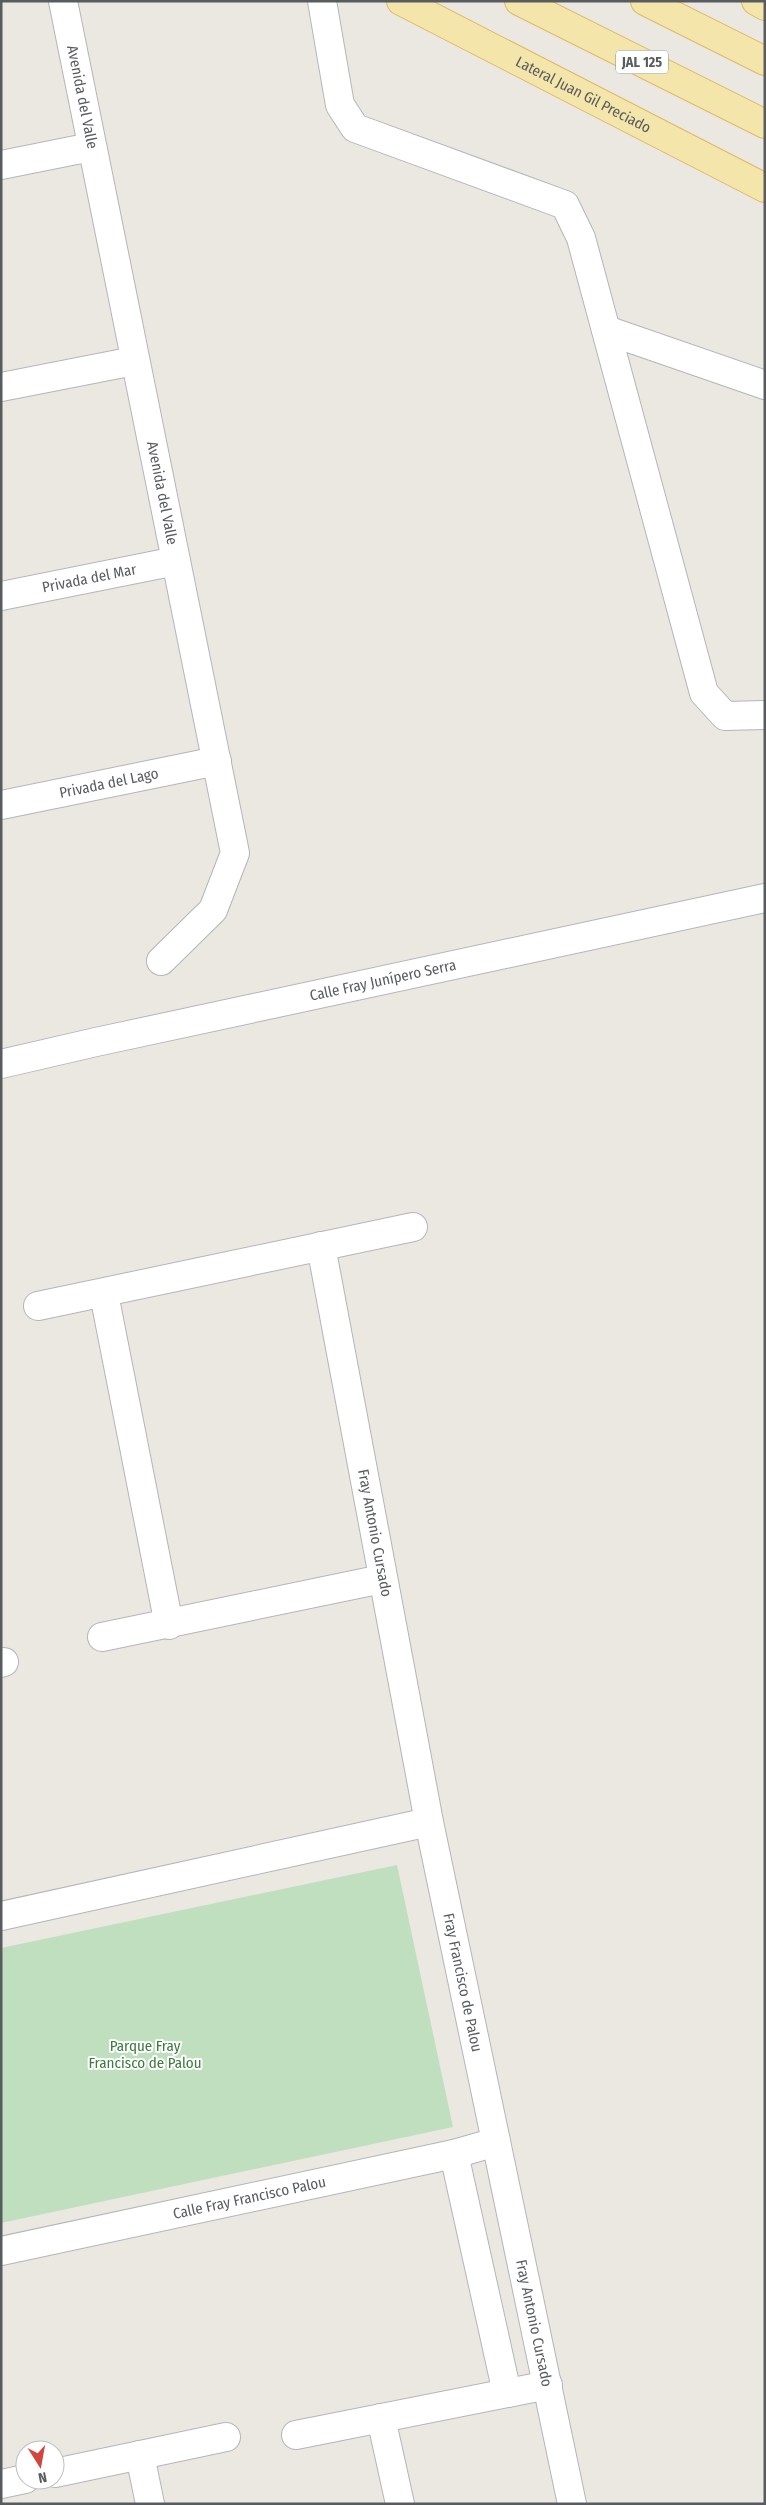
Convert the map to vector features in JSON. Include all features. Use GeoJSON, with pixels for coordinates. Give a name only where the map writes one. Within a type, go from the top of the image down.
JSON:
{"type":"FeatureCollection","features":[{"type":"Feature","properties":{"kind":"main road","name":"Lateral Juan Gil Preciado"},"geometry":{"type":"LineString","coordinates":[[401,1],[765,188]]}},
{"type":"Feature","properties":{"kind":"main road","name":"JAL 125"},"geometry":{"type":"LineString","coordinates":[[519,1],[765,124]]}},
{"type":"Feature","properties":{"kind":"main road"},"geometry":{"type":"LineString","coordinates":[[645,1],[765,61]]}},
{"type":"Feature","properties":{"kind":"main road"},"geometry":{"type":"LineString","coordinates":[[756,1],[765,6]]}},
{"type":"Feature","properties":{"kind":"street","name":"Avenida del Valle"},"geometry":{"type":"LineString","coordinates":[[63,1],[134,361],[218,761],[235,853],[214,910],[161,962]]}},
{"type":"Feature","properties":{"kind":"street"},"geometry":{"type":"LineString","coordinates":[[322,1],[340,105],[355,128],[565,205],[581,238],[704,693],[725,716],[765,715]]}},
{"type":"Feature","properties":{"kind":"street"},"geometry":{"type":"LineString","coordinates":[[1,165],[91,147]]}},
{"type":"Feature","properties":{"kind":"street"},"geometry":{"type":"LineString","coordinates":[[606,330],[765,385]]}},
{"type":"Feature","properties":{"kind":"street"},"geometry":{"type":"LineString","coordinates":[[1,387],[134,361]]}},
{"type":"Feature","properties":{"kind":"street","name":"Privada del Mar"},"geometry":{"type":"LineString","coordinates":[[1,596],[176,561]]}},
{"type":"Feature","properties":{"kind":"street","name":"Privada del Lago"},"geometry":{"type":"LineString","coordinates":[[1,805],[218,761]]}},
{"type":"Feature","properties":{"kind":"street","name":"Calle Fray Junípero Serra"},"geometry":{"type":"LineString","coordinates":[[1,1064],[765,898]]}},
{"type":"Feature","properties":{"kind":"street"},"geometry":{"type":"LineString","coordinates":[[38,1306],[104,1294],[413,1227]]}},
{"type":"Feature","properties":{"kind":"street","name":"Fray Antonio Cursado"},"geometry":{"type":"LineString","coordinates":[[321,1246],[429,1822]]}},
{"type":"Feature","properties":{"kind":"street"},"geometry":{"type":"LineString","coordinates":[[104,1294],[169,1625]]}},
{"type":"Feature","properties":{"kind":"street"},"geometry":{"type":"LineString","coordinates":[[102,1638],[382,1579]]}},
{"type":"Feature","properties":{"kind":"street"},"geometry":{"type":"LineString","coordinates":[[1,1916],[429,1822]]}},
{"type":"Feature","properties":{"kind":"street","name":"Fray Francisco de Palou"},"geometry":{"type":"LineString","coordinates":[[429,1822],[496,2142]]}},
{"type":"Feature","properties":{"kind":"street","name":"Fray Antonio Cursado"},"geometry":{"type":"LineString","coordinates":[[496,2142],[572,2504]]}},
{"type":"Feature","properties":{"kind":"street","name":"Calle Fray Francisco Palou"},"geometry":{"type":"LineString","coordinates":[[1,2251],[454,2154],[496,2142]]}},
{"type":"Feature","properties":{"kind":"street"},"geometry":{"type":"LineString","coordinates":[[454,2154],[507,2393]]}},
{"type":"Feature","properties":{"kind":"street"},"geometry":{"type":"LineString","coordinates":[[296,2435],[548,2385]]}},
{"type":"Feature","properties":{"kind":"street"},"geometry":{"type":"LineString","coordinates":[[381,2418],[400,2504]]}},
{"type":"Feature","properties":{"kind":"street"},"geometry":{"type":"LineString","coordinates":[[65,2470],[226,2437]]}},
{"type":"Feature","properties":{"kind":"street"},"geometry":{"type":"LineString","coordinates":[[140,2455],[150,2504]]}},
{"type":"Feature","properties":{"kind":"street"},"geometry":{"type":"LineString","coordinates":[[1,2484],[15,2481]]}},
{"type":"Feature","properties":{"kind":"green space","name":"Parque Fray Francisco de Palou"},"geometry":{"type":"Polygon","coordinates":[[[397,1865],[453,2127],[1,2223],[1,1948],[397,1865]]]}}]}
